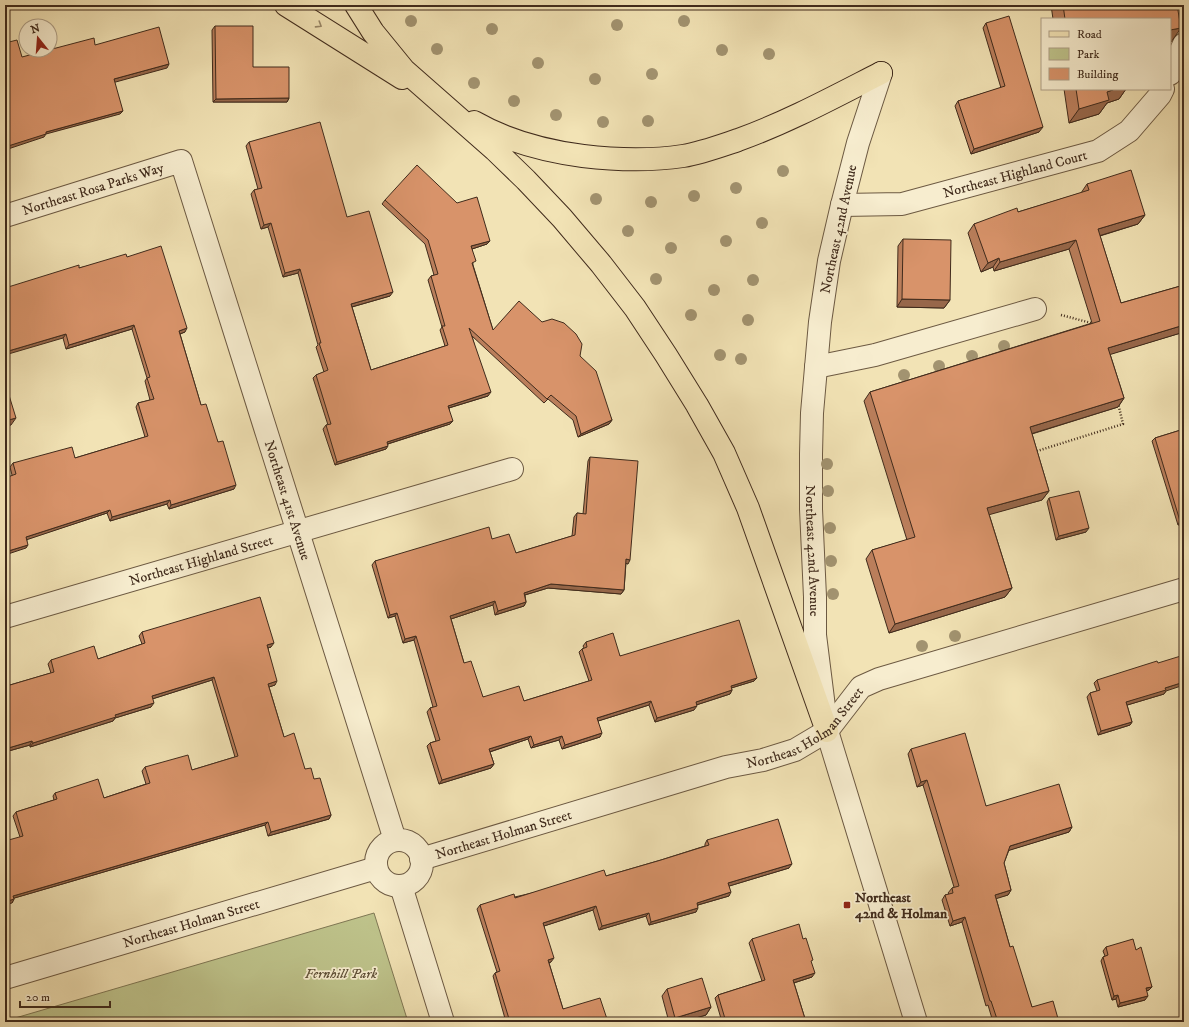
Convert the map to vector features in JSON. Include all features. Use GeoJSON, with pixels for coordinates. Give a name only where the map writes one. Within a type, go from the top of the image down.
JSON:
{"type":"FeatureCollection","features":[{"type":"Feature","properties":{"kind":"main road"},"geometry":{"type":"LineString","coordinates":[[286,5],[487,130],[525,145],[570,154],[643,160],[684,156],[722,146],[796,116],[881,73]]}},
{"type":"Feature","properties":{"kind":"main road"},"geometry":{"type":"LineString","coordinates":[[356,5],[373,32],[400,65],[521,175],[562,218],[601,264],[635,308],[666,355],[724,453],[748,508],[827,731]]}},
{"type":"Feature","properties":{"kind":"street"},"geometry":{"type":"LineString","coordinates":[[1171,72],[1184,44]]}},
{"type":"Feature","properties":{"kind":"street","name":"Northeast 42nd Avenue"},"geometry":{"type":"LineString","coordinates":[[881,73],[858,142],[828,261],[820,322],[811,454],[811,509],[815,597],[814,635],[827,731],[916,1022]]}},
{"type":"Feature","properties":{"kind":"street","name":"Northeast Highland Court"},"geometry":{"type":"LineString","coordinates":[[842,205],[902,204],[1098,151],[1129,131],[1160,96],[1163,90]]}},
{"type":"Feature","properties":{"kind":"street","name":"Northeast Rosa Parks Way"},"geometry":{"type":"LineString","coordinates":[[5,216],[181,161]]}},
{"type":"Feature","properties":{"kind":"street","name":"Northeast 41st Avenue"},"geometry":{"type":"LineString","coordinates":[[181,161],[395,840]]}},
{"type":"Feature","properties":{"kind":"street"},"geometry":{"type":"LineString","coordinates":[[816,367],[875,355],[1035,309]]}},
{"type":"Feature","properties":{"kind":"street","name":"Northeast Highland Street"},"geometry":{"type":"LineString","coordinates":[[5,617],[512,469]]}},
{"type":"Feature","properties":{"kind":"street","name":"Northeast Holman Street"},"geometry":{"type":"LineString","coordinates":[[421,859],[726,767],[764,760],[795,750],[827,731],[861,687],[879,679],[1184,589]]}},
{"type":"Feature","properties":{"kind":"street"},"geometry":{"type":"LineString","coordinates":[[395,840],[401,840],[412,844],[416,848],[421,859],[420,870],[417,878],[410,883],[401,886],[393,886],[386,882],[378,874],[376,868],[376,859],[379,852],[387,844],[395,840]]}},
{"type":"Feature","properties":{"kind":"street","name":"Northeast Holman Street"},"geometry":{"type":"LineString","coordinates":[[5,978],[376,868]]}},
{"type":"Feature","properties":{"kind":"street"},"geometry":{"type":"LineString","coordinates":[[401,886],[443,1022]]}},
{"type":"Feature","properties":{"kind":"path"},"geometry":{"type":"LineString","coordinates":[[1035,309],[1095,324]]}},
{"type":"Feature","properties":{"kind":"path"},"geometry":{"type":"LineString","coordinates":[[1027,454],[1123,424],[1117,401]]}},
{"type":"Feature","properties":{"kind":"green space","name":"Fernhill Park"},"geometry":{"type":"Polygon","coordinates":[[[374,913],[408,1022],[5,1022],[5,1021],[374,913]]]}},
{"type":"Feature","properties":{"kind":"building"},"geometry":{"type":"Polygon","coordinates":[[[1063,5],[1177,5],[1181,28],[1171,30],[1171,18],[1065,18],[1063,5]]]}},
{"type":"Feature","properties":{"kind":"building"},"geometry":{"type":"Polygon","coordinates":[[[1009,16],[1043,127],[974,149],[958,101],[1005,86],[986,23],[1009,16]]]}},
{"type":"Feature","properties":{"kind":"building"},"geometry":{"type":"Polygon","coordinates":[[[215,26],[253,26],[253,67],[289,67],[289,98],[216,99],[215,26]]]}},
{"type":"Feature","properties":{"kind":"building"},"geometry":{"type":"Polygon","coordinates":[[[159,27],[169,64],[114,79],[123,111],[46,132],[46,134],[5,147],[5,43],[17,40],[18,58],[58,58],[58,48],[94,38],[95,45],[159,27]]]}},
{"type":"Feature","properties":{"kind":"building"},"geometry":{"type":"Polygon","coordinates":[[[1076,90],[1112,90],[1107,92],[1109,100],[1079,109],[1076,90]]]}},
{"type":"Feature","properties":{"kind":"building"},"geometry":{"type":"Polygon","coordinates":[[[320,122],[347,217],[369,211],[393,292],[351,304],[371,370],[448,345],[442,326],[445,326],[431,276],[438,274],[428,240],[385,200],[417,165],[457,203],[477,197],[490,241],[471,246],[476,261],[472,263],[493,330],[519,301],[542,322],[552,319],[564,323],[576,334],[582,344],[580,356],[596,371],[612,420],[581,434],[576,416],[551,395],[547,399],[469,328],[491,392],[448,406],[453,421],[387,442],[388,446],[337,462],[326,425],[331,424],[316,375],[328,370],[319,343],[321,343],[300,269],[285,273],[271,223],[264,225],[254,190],[262,188],[249,142],[320,122]]]}},
{"type":"Feature","properties":{"kind":"building"},"geometry":{"type":"Polygon","coordinates":[[[1131,170],[1145,215],[1098,229],[1121,303],[1184,285],[1184,325],[1108,348],[1124,398],[1030,427],[1049,491],[987,508],[1012,588],[895,624],[872,550],[915,537],[870,392],[1100,321],[1076,240],[1000,262],[999,258],[988,263],[974,224],[1017,208],[1018,212],[1089,190],[1087,184],[1131,170]]]}},
{"type":"Feature","properties":{"kind":"building"},"geometry":{"type":"Polygon","coordinates":[[[903,239],[951,240],[950,300],[902,299],[903,239]]]}},
{"type":"Feature","properties":{"kind":"building"},"geometry":{"type":"Polygon","coordinates":[[[161,246],[187,328],[179,331],[201,405],[206,404],[218,442],[223,441],[236,485],[171,505],[170,500],[112,517],[110,510],[26,537],[28,545],[5,552],[5,478],[16,474],[13,463],[72,447],[75,458],[148,436],[138,403],[154,399],[147,378],[150,377],[134,325],[69,345],[66,334],[5,352],[5,288],[79,265],[79,268],[126,254],[127,257],[161,246]]]}},
{"type":"Feature","properties":{"kind":"building"},"geometry":{"type":"Polygon","coordinates":[[[8,392],[16,418],[5,421],[5,393],[8,392]]]}},
{"type":"Feature","properties":{"kind":"building"},"geometry":{"type":"Polygon","coordinates":[[[1184,429],[1184,520],[1180,521],[1155,438],[1184,429]]]}},
{"type":"Feature","properties":{"kind":"building"},"geometry":{"type":"Polygon","coordinates":[[[590,457],[638,461],[630,560],[626,559],[624,590],[551,584],[524,593],[526,602],[498,611],[495,601],[450,616],[464,663],[471,661],[483,697],[519,686],[524,701],[592,680],[582,649],[587,647],[586,642],[613,633],[620,656],[739,620],[757,678],[731,686],[732,690],[696,702],[697,706],[657,718],[651,701],[597,718],[602,733],[565,745],[562,736],[534,745],[531,736],[489,749],[494,764],[442,780],[430,743],[440,740],[430,708],[437,706],[416,636],[405,639],[397,613],[390,615],[375,561],[489,527],[492,539],[509,534],[516,553],[575,535],[577,513],[586,514],[590,457]]]}},
{"type":"Feature","properties":{"kind":"building"},"geometry":{"type":"Polygon","coordinates":[[[1079,491],[1089,528],[1059,536],[1049,498],[1079,491]]]}},
{"type":"Feature","properties":{"kind":"building"},"geometry":{"type":"Polygon","coordinates":[[[260,597],[274,643],[267,645],[277,681],[268,684],[284,737],[294,733],[305,769],[311,768],[314,779],[320,778],[331,815],[271,832],[268,822],[13,896],[14,899],[5,902],[5,841],[23,836],[16,812],[57,799],[55,793],[98,779],[104,798],[150,783],[145,767],[188,755],[192,770],[238,756],[214,677],[152,696],[154,703],[115,715],[116,717],[33,743],[32,741],[5,749],[5,678],[7,678],[10,685],[54,672],[51,660],[94,646],[98,659],[145,643],[142,632],[260,597]]]}},
{"type":"Feature","properties":{"kind":"building"},"geometry":{"type":"Polygon","coordinates":[[[1184,655],[1184,682],[1165,688],[1166,690],[1126,702],[1132,722],[1101,731],[1090,693],[1100,690],[1097,680],[1157,661],[1158,663],[1184,655]]]}},
{"type":"Feature","properties":{"kind":"building"},"geometry":{"type":"Polygon","coordinates":[[[965,733],[986,806],[1059,784],[1072,827],[1010,846],[1004,863],[1011,890],[995,895],[1010,947],[1013,946],[1032,1007],[1053,1001],[1059,1022],[998,1022],[990,1001],[965,917],[953,921],[945,895],[953,893],[952,888],[959,886],[927,780],[921,782],[911,749],[965,733]]]}},
{"type":"Feature","properties":{"kind":"building"},"geometry":{"type":"Polygon","coordinates":[[[778,819],[792,864],[728,883],[731,892],[697,903],[698,908],[651,922],[649,913],[602,926],[596,906],[543,923],[554,958],[548,960],[563,1009],[600,998],[608,1022],[510,1022],[495,973],[500,971],[480,905],[514,894],[515,898],[604,870],[606,876],[709,845],[707,840],[778,819]]]}},
{"type":"Feature","properties":{"kind":"building"},"geometry":{"type":"Polygon","coordinates":[[[799,924],[803,939],[806,938],[813,960],[811,961],[815,973],[793,980],[806,1022],[726,1022],[718,995],[765,980],[752,939],[799,924]]]}},
{"type":"Feature","properties":{"kind":"building"},"geometry":{"type":"Polygon","coordinates":[[[1133,939],[1136,950],[1141,947],[1152,987],[1146,988],[1148,996],[1120,1003],[1118,995],[1114,996],[1103,957],[1108,955],[1106,947],[1133,939]]]}},
{"type":"Feature","properties":{"kind":"building"},"geometry":{"type":"Polygon","coordinates":[[[702,978],[711,1007],[675,1018],[667,989],[702,978]]]}},
{"type":"Feature","properties":{"kind":"place","name":"Northeast 42nd & Holman"},"geometry":{"type":"Point","coordinates":[847,905]}}]}
